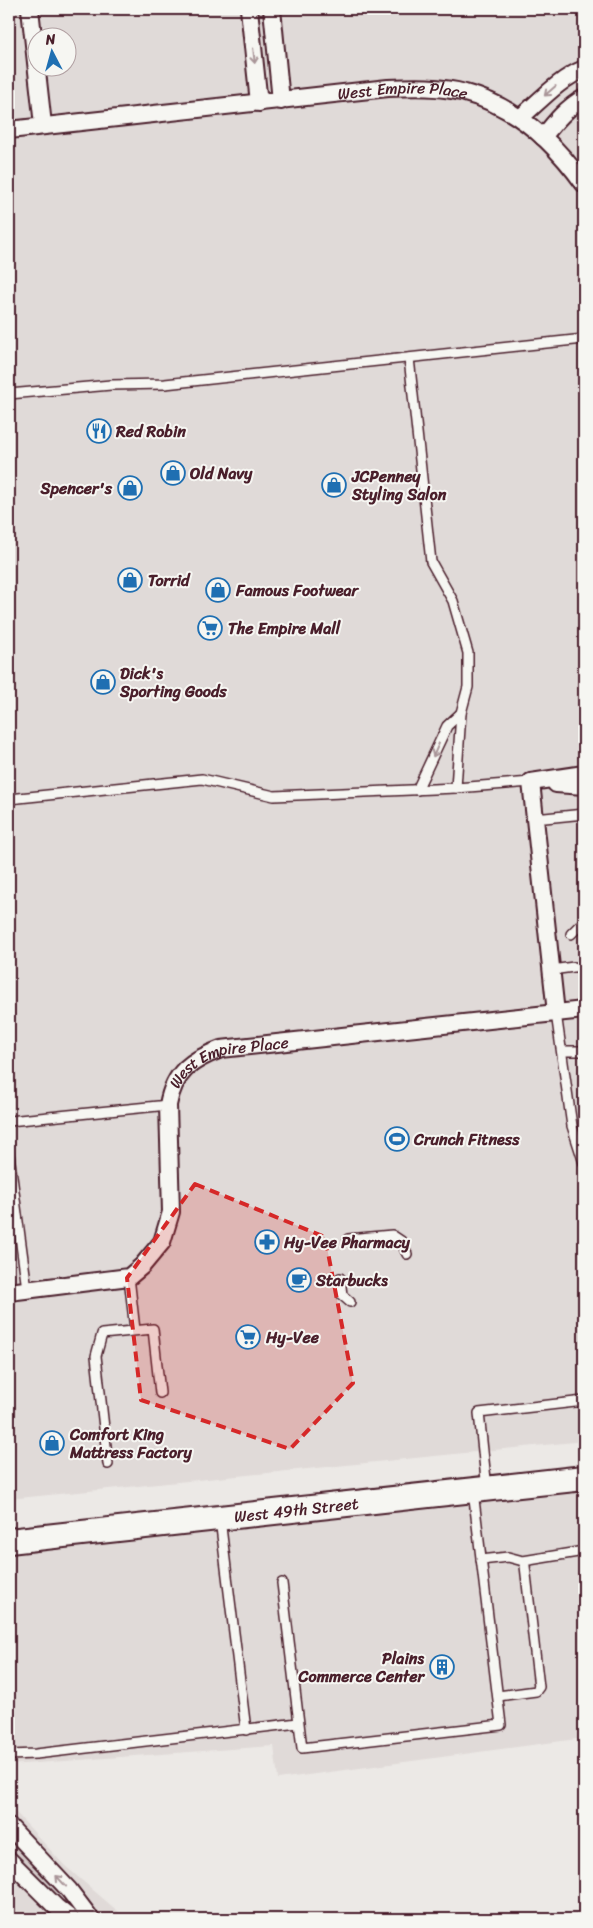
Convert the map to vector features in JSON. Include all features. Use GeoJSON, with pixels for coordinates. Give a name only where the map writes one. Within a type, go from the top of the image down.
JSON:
{"type":"FeatureCollection","features":[{"type":"Feature","properties":{"kind":"main road","name":"West 49th Street"},"geometry":{"type":"LineString","coordinates":[[9,1541],[584,1478]]}},
{"type":"Feature","properties":{"kind":"street"},"geometry":{"type":"LineString","coordinates":[[30,9],[43,126]]}},
{"type":"Feature","properties":{"kind":"street"},"geometry":{"type":"LineString","coordinates":[[249,9],[259,103]]}},
{"type":"Feature","properties":{"kind":"street"},"geometry":{"type":"LineString","coordinates":[[272,9],[281,101]]}},
{"type":"Feature","properties":{"kind":"street"},"geometry":{"type":"LineString","coordinates":[[520,118],[553,89],[573,74],[584,69]]}},
{"type":"Feature","properties":{"kind":"street","name":"West Empire Place"},"geometry":{"type":"LineString","coordinates":[[9,130],[388,88],[422,87],[464,92],[506,108],[543,137],[567,160],[584,184]]}},
{"type":"Feature","properties":{"kind":"street"},"geometry":{"type":"LineString","coordinates":[[543,137],[556,121],[576,102],[584,98]]}},
{"type":"Feature","properties":{"kind":"street"},"geometry":{"type":"LineString","coordinates":[[531,782],[584,774]]}},
{"type":"Feature","properties":{"kind":"street"},"geometry":{"type":"LineString","coordinates":[[531,782],[584,786]]}},
{"type":"Feature","properties":{"kind":"street"},"geometry":{"type":"LineString","coordinates":[[531,782],[556,1013]]}},
{"type":"Feature","properties":{"kind":"street","name":"West Empire Place"},"geometry":{"type":"LineString","coordinates":[[129,1277],[142,1266],[162,1242],[171,1212],[168,1105],[176,1080],[184,1069],[196,1060],[221,1049],[584,1010]]}},
{"type":"Feature","properties":{"kind":"street"},"geometry":{"type":"LineString","coordinates":[[9,1292],[129,1277]]}},
{"type":"Feature","properties":{"kind":"street"},"geometry":{"type":"LineString","coordinates":[[9,1826],[69,1890],[91,1919]]}},
{"type":"Feature","properties":{"kind":"street"},"geometry":{"type":"LineString","coordinates":[[9,1860],[56,1907],[71,1919]]}},
{"type":"Feature","properties":{"kind":"lane"},"geometry":{"type":"LineString","coordinates":[[9,394],[111,385],[165,384],[584,339]]}},
{"type":"Feature","properties":{"kind":"lane"},"geometry":{"type":"LineString","coordinates":[[409,358],[431,562],[453,601],[468,653],[468,687],[461,713],[456,788]]}},
{"type":"Feature","properties":{"kind":"lane"},"geometry":{"type":"LineString","coordinates":[[417,790],[447,726],[461,713]]}},
{"type":"Feature","properties":{"kind":"lane"},"geometry":{"type":"LineString","coordinates":[[9,799],[202,779],[274,796],[456,788],[531,782]]}},
{"type":"Feature","properties":{"kind":"lane"},"geometry":{"type":"LineString","coordinates":[[535,819],[584,814]]}},
{"type":"Feature","properties":{"kind":"lane"},"geometry":{"type":"LineString","coordinates":[[571,934],[580,925],[584,925]]}},
{"type":"Feature","properties":{"kind":"lane"},"geometry":{"type":"LineString","coordinates":[[551,970],[574,967]]}},
{"type":"Feature","properties":{"kind":"lane"},"geometry":{"type":"LineString","coordinates":[[556,1013],[572,1126],[584,1163]]}},
{"type":"Feature","properties":{"kind":"lane"},"geometry":{"type":"LineString","coordinates":[[562,1051],[584,1051]]}},
{"type":"Feature","properties":{"kind":"lane"},"geometry":{"type":"LineString","coordinates":[[9,1121],[168,1105]]}},
{"type":"Feature","properties":{"kind":"lane"},"geometry":{"type":"LineString","coordinates":[[9,1154],[27,1290]]}},
{"type":"Feature","properties":{"kind":"lane"},"geometry":{"type":"LineString","coordinates":[[348,1239],[392,1235],[401,1241],[408,1254]]}},
{"type":"Feature","properties":{"kind":"lane"},"geometry":{"type":"LineString","coordinates":[[129,1277],[135,1330]]}},
{"type":"Feature","properties":{"kind":"lane"},"geometry":{"type":"LineString","coordinates":[[340,1278],[342,1295],[350,1302]]}},
{"type":"Feature","properties":{"kind":"lane"},"geometry":{"type":"LineString","coordinates":[[108,1464],[96,1356],[102,1334],[153,1329],[160,1393]]}},
{"type":"Feature","properties":{"kind":"lane"},"geometry":{"type":"LineString","coordinates":[[282,1583],[302,1748],[501,1725],[481,1560],[479,1413],[584,1401]]}},
{"type":"Feature","properties":{"kind":"lane"},"geometry":{"type":"LineString","coordinates":[[220,1518],[246,1730]]}},
{"type":"Feature","properties":{"kind":"lane"},"geometry":{"type":"LineString","coordinates":[[481,1560],[508,1557],[523,1561],[584,1551]]}},
{"type":"Feature","properties":{"kind":"lane"},"geometry":{"type":"LineString","coordinates":[[498,1696],[536,1691],[539,1687],[523,1561]]}},
{"type":"Feature","properties":{"kind":"lane"},"geometry":{"type":"LineString","coordinates":[[9,1755],[36,1754],[298,1723]]}},
{"type":"Feature","properties":{"kind":"highlighted area"},"geometry":{"type":"Polygon","coordinates":[[[195,1184],[325,1237],[353,1383],[290,1449],[141,1400],[127,1278],[195,1184]]]}},
{"type":"Feature","properties":{"kind":"shaded area"},"geometry":{"type":"Polygon","coordinates":[[[9,9],[584,9],[584,1441],[9,1499],[9,9]]]}},
{"type":"Feature","properties":{"kind":"shaded area"},"geometry":{"type":"Polygon","coordinates":[[[584,1491],[584,1738],[278,1779],[274,1746],[9,1765],[9,1554],[584,1491]]]}},
{"type":"Feature","properties":{"kind":"shaded area"},"geometry":{"type":"Polygon","coordinates":[[[9,1805],[64,1865],[127,1919],[9,1919],[9,1805]]]}},
{"type":"Feature","properties":{"kind":"shaded area"},"geometry":{"type":"Polygon","coordinates":[[[15,1848],[21,1849],[66,1898],[63,1903],[13,1854],[12,1852],[15,1848]]]}},
{"type":"Feature","properties":{"kind":"place","name":"Red Robin"},"geometry":{"type":"Point","coordinates":[99,431]}},
{"type":"Feature","properties":{"kind":"place","name":"Old Navy"},"geometry":{"type":"Point","coordinates":[173,473]}},
{"type":"Feature","properties":{"kind":"place","name":"JCPenney Styling Salon"},"geometry":{"type":"Point","coordinates":[334,485]}},
{"type":"Feature","properties":{"kind":"place","name":"Spencer's"},"geometry":{"type":"Point","coordinates":[130,488]}},
{"type":"Feature","properties":{"kind":"place","name":"Torrid"},"geometry":{"type":"Point","coordinates":[130,580]}},
{"type":"Feature","properties":{"kind":"place","name":"Famous Footwear"},"geometry":{"type":"Point","coordinates":[218,590]}},
{"type":"Feature","properties":{"kind":"place","name":"The Empire Mall"},"geometry":{"type":"Point","coordinates":[210,628]}},
{"type":"Feature","properties":{"kind":"place","name":"Dick's Sporting Goods"},"geometry":{"type":"Point","coordinates":[103,682]}},
{"type":"Feature","properties":{"kind":"place","name":"Crunch Fitness"},"geometry":{"type":"Point","coordinates":[397,1139]}},
{"type":"Feature","properties":{"kind":"place","name":"Hy-Vee Pharmacy"},"geometry":{"type":"Point","coordinates":[267,1242]}},
{"type":"Feature","properties":{"kind":"place","name":"Starbucks"},"geometry":{"type":"Point","coordinates":[299,1280]}},
{"type":"Feature","properties":{"kind":"place","name":"Hy-Vee"},"geometry":{"type":"Point","coordinates":[248,1337]}},
{"type":"Feature","properties":{"kind":"place","name":"Comfort King Mattress Factory"},"geometry":{"type":"Point","coordinates":[52,1443]}},
{"type":"Feature","properties":{"kind":"place","name":"Plains Commerce Center"},"geometry":{"type":"Point","coordinates":[442,1667]}}]}
